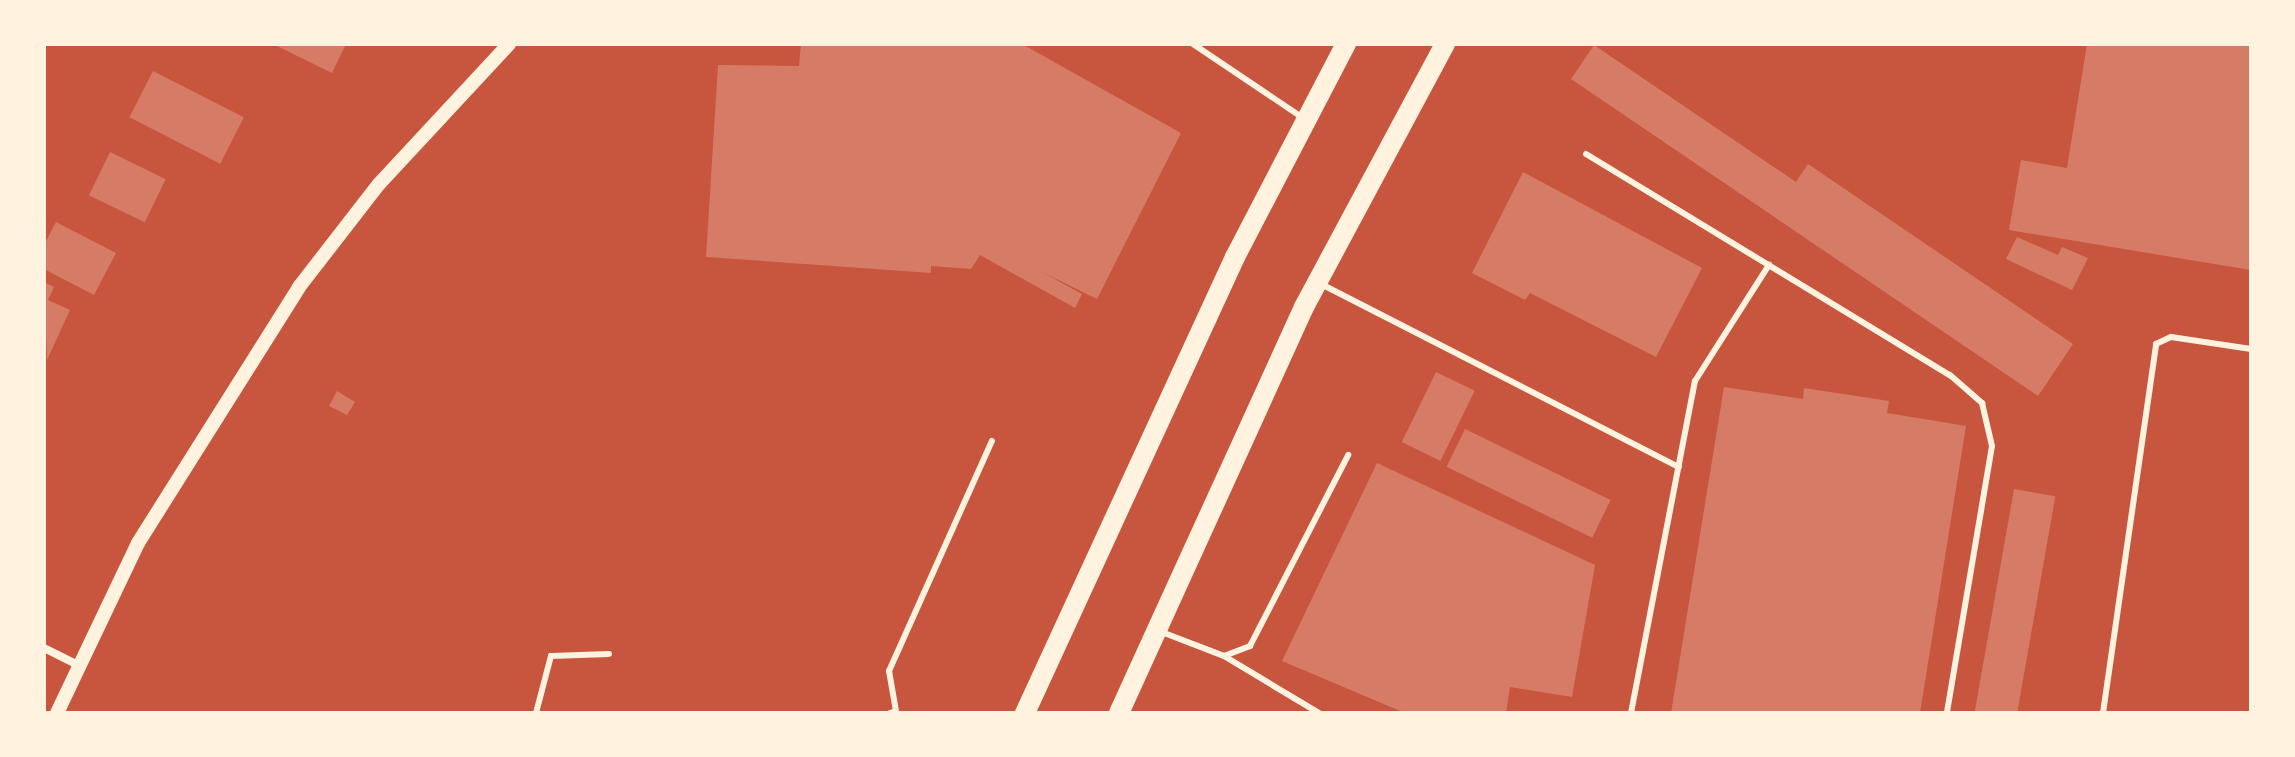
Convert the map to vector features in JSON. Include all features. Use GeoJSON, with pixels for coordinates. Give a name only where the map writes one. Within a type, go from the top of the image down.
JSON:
{"type":"FeatureCollection","features":[{"type":"Feature","properties":{"kind":"main road"},"geometry":{"type":"LineString","coordinates":[[1025,713],[1306,120],[1346,44]]}},
{"type":"Feature","properties":{"kind":"main road"},"geometry":{"type":"LineString","coordinates":[[1119,713],[1321,284],[1445,44]]}},
{"type":"Feature","properties":{"kind":"street"},"geometry":{"type":"LineString","coordinates":[[57,713],[138,543],[299,287],[379,184],[509,44]]}},
{"type":"Feature","properties":{"kind":"street"},"geometry":{"type":"LineString","coordinates":[[44,648],[81,666]]}},
{"type":"Feature","properties":{"kind":"lane"},"geometry":{"type":"LineString","coordinates":[[1197,46],[1306,120]]}},
{"type":"Feature","properties":{"kind":"lane"},"geometry":{"type":"LineString","coordinates":[[1586,154],[1950,375],[1982,403],[1992,446],[1947,713]]}},
{"type":"Feature","properties":{"kind":"lane"},"geometry":{"type":"LineString","coordinates":[[1631,713],[1695,381],[1769,265]]}},
{"type":"Feature","properties":{"kind":"lane"},"geometry":{"type":"LineString","coordinates":[[1321,284],[1679,467]]}},
{"type":"Feature","properties":{"kind":"lane"},"geometry":{"type":"LineString","coordinates":[[2103,713],[2156,344],[2171,337],[2251,349]]}},
{"type":"Feature","properties":{"kind":"lane"},"geometry":{"type":"LineString","coordinates":[[890,713],[896,711],[889,671],[992,441]]}},
{"type":"Feature","properties":{"kind":"lane"},"geometry":{"type":"LineString","coordinates":[[1224,656],[1250,646],[1348,455]]}},
{"type":"Feature","properties":{"kind":"lane"},"geometry":{"type":"LineString","coordinates":[[1156,630],[1224,656],[1319,713]]}},
{"type":"Feature","properties":{"kind":"lane"},"geometry":{"type":"LineString","coordinates":[[536,713],[551,656],[609,654]]}},
{"type":"Feature","properties":{"kind":"building"},"geometry":{"type":"Polygon","coordinates":[[[273,44],[346,44],[332,73],[273,44]]]}},
{"type":"Feature","properties":{"kind":"building"},"geometry":{"type":"Polygon","coordinates":[[[801,44],[1022,44],[1181,133],[1097,299],[1042,272],[1082,294],[1075,308],[980,255],[971,269],[931,266],[931,273],[706,257],[718,65],[799,66],[801,44]]]}},
{"type":"Feature","properties":{"kind":"building"},"geometry":{"type":"Polygon","coordinates":[[[2087,44],[2251,44],[2251,270],[2009,230],[2021,160],[2067,168],[2087,44]]]}},
{"type":"Feature","properties":{"kind":"building"},"geometry":{"type":"Polygon","coordinates":[[[1594,45],[1796,182],[1808,164],[2073,344],[2038,396],[1571,79],[1594,45]]]}},
{"type":"Feature","properties":{"kind":"building"},"geometry":{"type":"Polygon","coordinates":[[[153,71],[244,117],[220,164],[129,117],[153,71]]]}},
{"type":"Feature","properties":{"kind":"building"},"geometry":{"type":"Polygon","coordinates":[[[110,152],[166,179],[145,222],[89,195],[110,152]]]}},
{"type":"Feature","properties":{"kind":"building"},"geometry":{"type":"Polygon","coordinates":[[[1523,172],[1702,268],[1656,357],[1530,293],[1525,300],[1472,273],[1523,172]]]}},
{"type":"Feature","properties":{"kind":"building"},"geometry":{"type":"Polygon","coordinates":[[[56,222],[116,253],[94,295],[44,269],[44,245],[56,222]]]}},
{"type":"Feature","properties":{"kind":"building"},"geometry":{"type":"Polygon","coordinates":[[[2017,237],[2058,255],[2062,247],[2088,258],[2072,290],[2006,259],[2017,237]]]}},
{"type":"Feature","properties":{"kind":"building"},"geometry":{"type":"Polygon","coordinates":[[[44,282],[54,287],[48,300],[70,310],[47,360],[44,282]]]}},
{"type":"Feature","properties":{"kind":"building"},"geometry":{"type":"Polygon","coordinates":[[[1436,372],[1475,391],[1440,461],[1402,442],[1436,372]]]}},
{"type":"Feature","properties":{"kind":"building"},"geometry":{"type":"Polygon","coordinates":[[[1724,387],[1803,399],[1804,388],[1889,401],[1887,413],[1966,426],[1920,713],[1671,713],[1724,387]]]}},
{"type":"Feature","properties":{"kind":"building"},"geometry":{"type":"Polygon","coordinates":[[[337,391],[355,402],[347,415],[329,406],[337,391]]]}},
{"type":"Feature","properties":{"kind":"building"},"geometry":{"type":"Polygon","coordinates":[[[1465,429],[1611,500],[1592,538],[1447,467],[1465,429]]]}},
{"type":"Feature","properties":{"kind":"building"},"geometry":{"type":"Polygon","coordinates":[[[1377,463],[1595,565],[1572,697],[1510,687],[1506,713],[1405,713],[1282,661],[1377,463]]]}},
{"type":"Feature","properties":{"kind":"building"},"geometry":{"type":"Polygon","coordinates":[[[2014,489],[2055,496],[2017,713],[1975,713],[2014,489]]]}}]}
